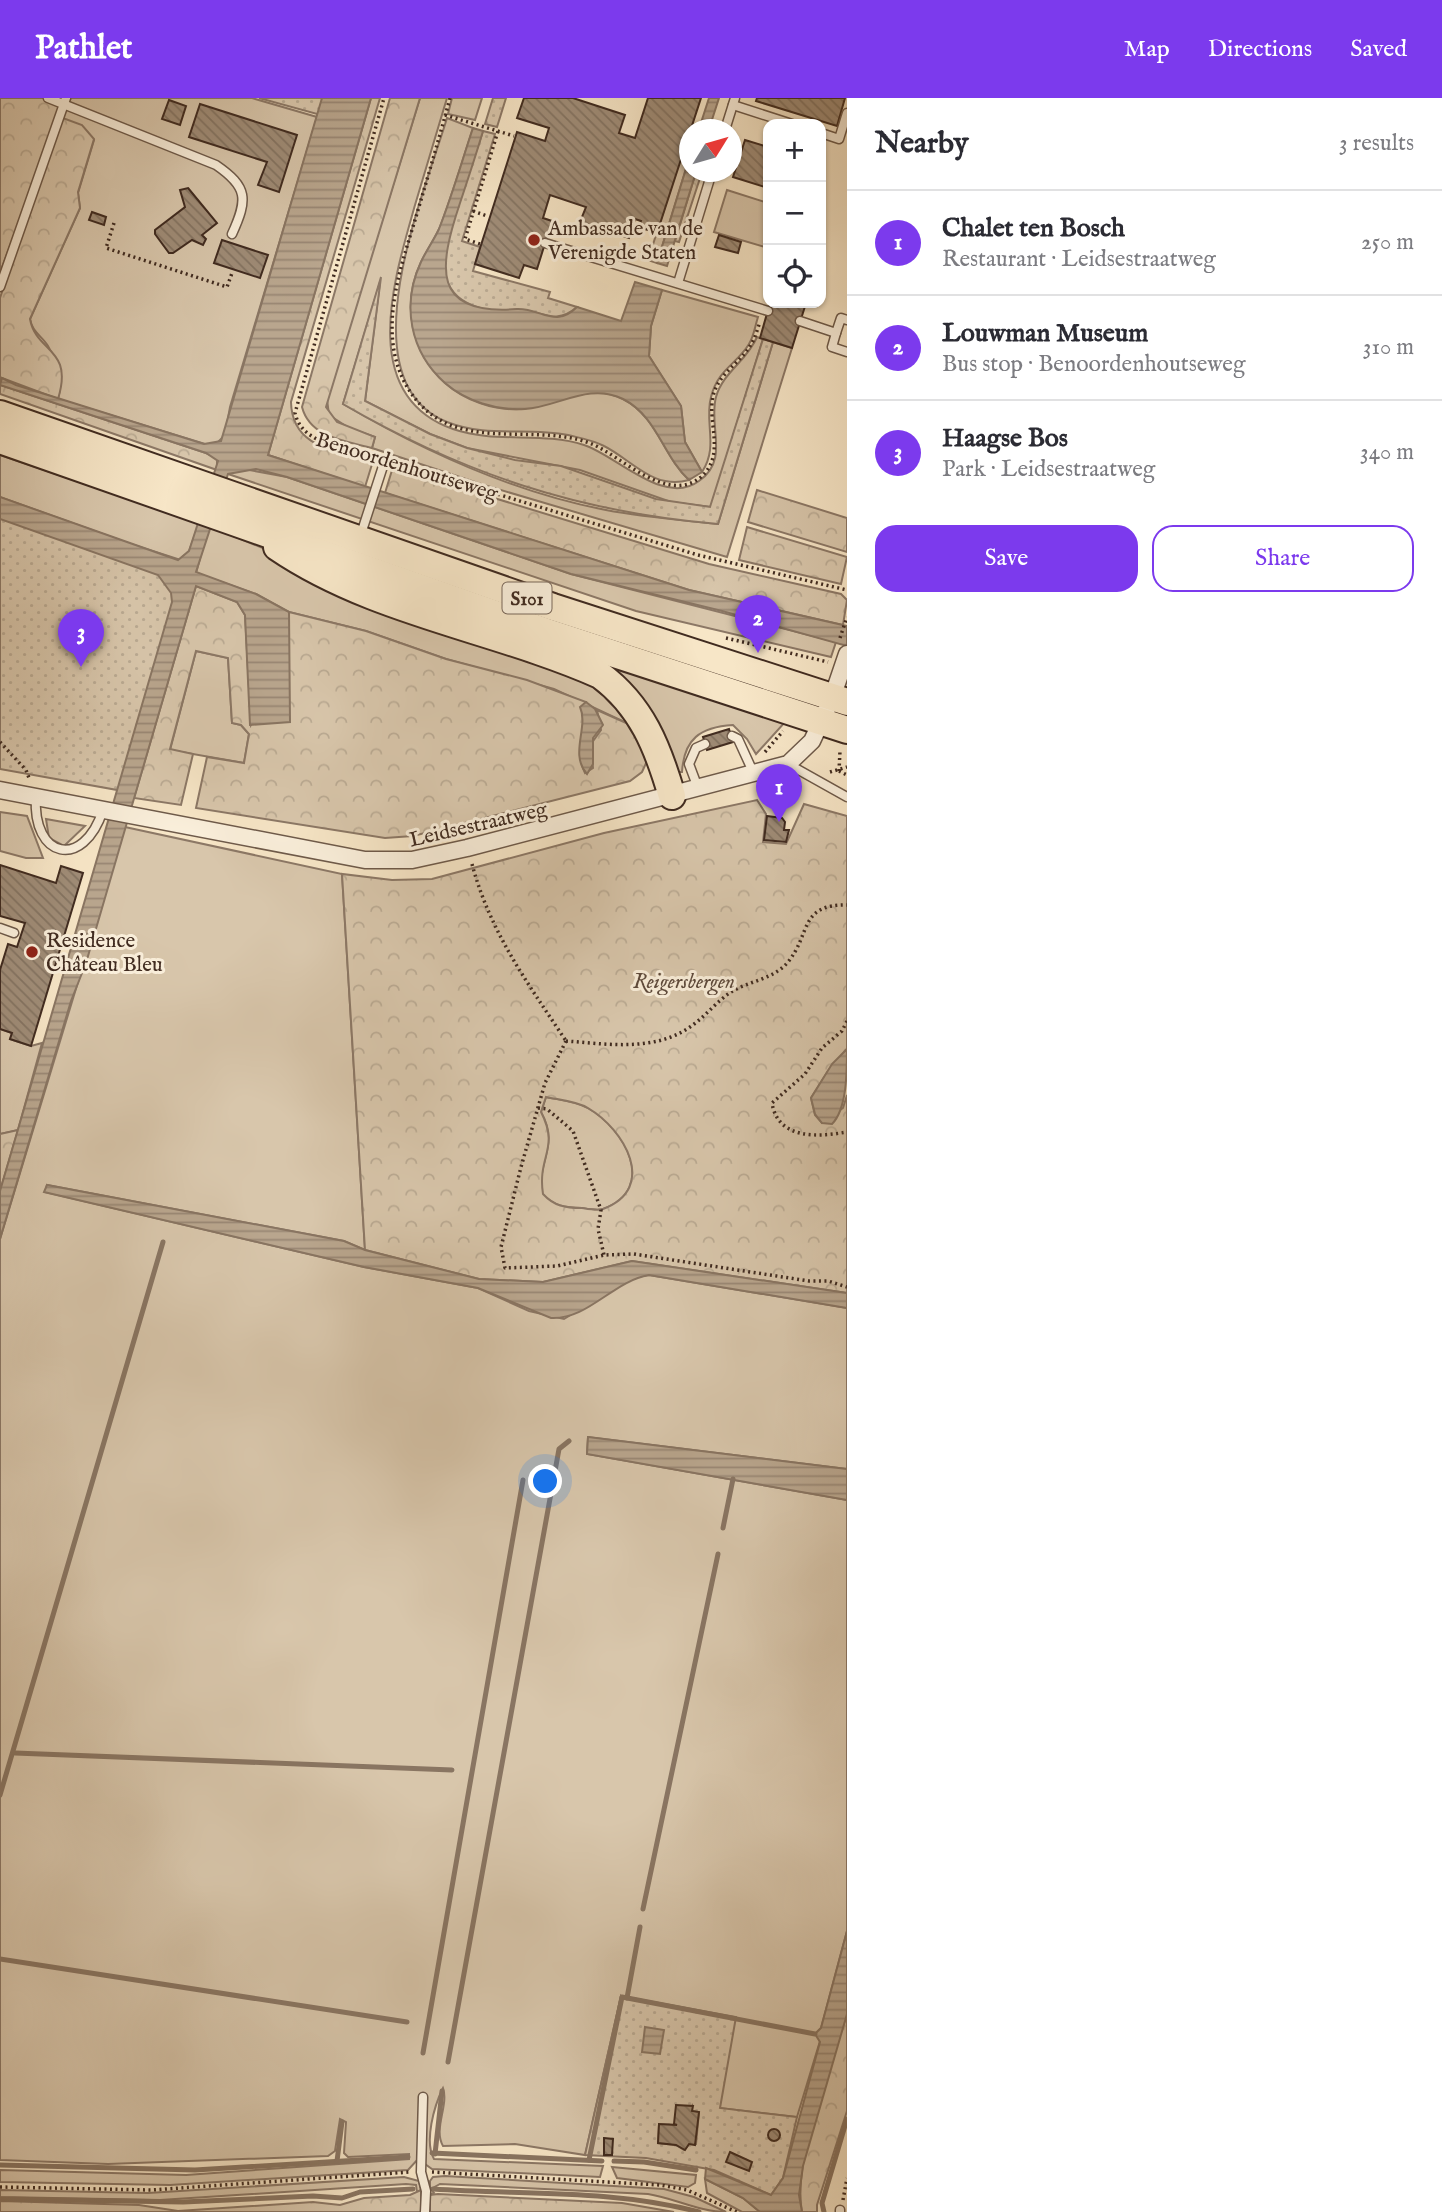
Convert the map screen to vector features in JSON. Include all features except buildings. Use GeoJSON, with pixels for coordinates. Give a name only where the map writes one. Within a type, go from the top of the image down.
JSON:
{"type":"FeatureCollection","features":[{"type":"Feature","properties":{"kind":"main road","name":"S101"},"geometry":{"type":"LineString","coordinates":[[0,414],[218,504],[547,632],[834,707]]}},
{"type":"Feature","properties":{"kind":"main road","name":"S101"},"geometry":{"type":"LineString","coordinates":[[0,440],[218,504],[363,527],[553,607],[834,707],[847,730]]}},
{"type":"Feature","properties":{"kind":"main road"},"geometry":{"type":"LineString","coordinates":[[218,504],[298,561],[364,594],[600,675],[627,698],[652,735],[672,796]]}},
{"type":"Feature","properties":{"kind":"street","name":"Leidsestraatweg"},"geometry":{"type":"LineString","coordinates":[[0,790],[365,860],[412,860],[672,796],[788,764],[812,741],[834,707],[843,649]]}},
{"type":"Feature","properties":{"kind":"lane"},"geometry":{"type":"LineString","coordinates":[[48,98],[65,101],[216,165],[238,181],[243,195],[241,214],[232,233]]}},
{"type":"Feature","properties":{"kind":"lane"},"geometry":{"type":"LineString","coordinates":[[0,287],[65,101]]}},
{"type":"Feature","properties":{"kind":"lane"},"geometry":{"type":"LineString","coordinates":[[729,119],[734,102],[779,119]]}},
{"type":"Feature","properties":{"kind":"lane"},"geometry":{"type":"LineString","coordinates":[[826,135],[839,139],[847,113]]}},
{"type":"Feature","properties":{"kind":"lane"},"geometry":{"type":"LineString","coordinates":[[677,283],[709,182]]}},
{"type":"Feature","properties":{"kind":"lane"},"geometry":{"type":"LineString","coordinates":[[545,243],[766,310]]}},
{"type":"Feature","properties":{"kind":"lane"},"geometry":{"type":"LineString","coordinates":[[847,320],[841,318],[832,347],[847,352]]}},
{"type":"Feature","properties":{"kind":"lane"},"geometry":{"type":"LineString","coordinates":[[800,321],[836,333]]}},
{"type":"Feature","properties":{"kind":"lane"},"geometry":{"type":"LineString","coordinates":[[363,527],[385,460]]}},
{"type":"Feature","properties":{"kind":"lane"},"geometry":{"type":"LineString","coordinates":[[732,736],[738,739],[754,774]]}},
{"type":"Feature","properties":{"kind":"lane"},"geometry":{"type":"LineString","coordinates":[[698,789],[689,764],[696,748],[705,744]]}},
{"type":"Feature","properties":{"kind":"lane"},"geometry":{"type":"LineString","coordinates":[[788,764],[847,797]]}},
{"type":"Feature","properties":{"kind":"lane"},"geometry":{"type":"LineString","coordinates":[[36,797],[37,819],[43,835],[49,844],[65,850],[85,844],[94,834],[103,810]]}},
{"type":"Feature","properties":{"kind":"lane"},"geometry":{"type":"LineString","coordinates":[[0,928],[14,933]]}},
{"type":"Feature","properties":{"kind":"lane"},"geometry":{"type":"LineString","coordinates":[[423,2097],[421,2172],[426,2191],[425,2212]]}},
{"type":"Feature","properties":{"kind":"path","name":"Benoordenhoutseweg"},"geometry":{"type":"LineString","coordinates":[[384,98],[295,413],[300,427],[311,437],[698,555],[847,590]]}},
{"type":"Feature","properties":{"kind":"path"},"geometry":{"type":"LineString","coordinates":[[450,98],[398,278],[393,320],[396,365],[419,404],[440,421],[484,434],[575,439],[615,455],[642,475],[664,483],[691,483],[706,471],[713,456],[712,408],[718,384],[724,373],[750,346],[766,310]]}},
{"type":"Feature","properties":{"kind":"path"},"geometry":{"type":"LineString","coordinates":[[445,115],[514,136]]}},
{"type":"Feature","properties":{"kind":"path"},"geometry":{"type":"LineString","coordinates":[[480,244],[465,239],[498,131]]}},
{"type":"Feature","properties":{"kind":"path"},"geometry":{"type":"LineString","coordinates":[[473,211],[487,216]]}},
{"type":"Feature","properties":{"kind":"path"},"geometry":{"type":"LineString","coordinates":[[114,223],[106,248],[228,287],[232,273]]}},
{"type":"Feature","properties":{"kind":"path"},"geometry":{"type":"LineString","coordinates":[[843,649],[847,619]]}},
{"type":"Feature","properties":{"kind":"path"},"geometry":{"type":"LineString","coordinates":[[0,742],[26,770],[36,797]]}},
{"type":"Feature","properties":{"kind":"path"},"geometry":{"type":"LineString","coordinates":[[847,767],[839,771],[847,775]]}},
{"type":"Feature","properties":{"kind":"path"},"geometry":{"type":"LineString","coordinates":[[467,848],[482,901],[496,932],[566,1041]]}},
{"type":"Feature","properties":{"kind":"path"},"geometry":{"type":"LineString","coordinates":[[566,1041],[627,1045],[660,1042],[679,1033],[732,992],[770,975],[788,962],[809,919],[827,905],[847,905]]}},
{"type":"Feature","properties":{"kind":"path"},"geometry":{"type":"LineString","coordinates":[[847,1021],[842,1031],[822,1048],[805,1074],[772,1103],[774,1114],[782,1125],[796,1133],[847,1132]]}},
{"type":"Feature","properties":{"kind":"path"},"geometry":{"type":"LineString","coordinates":[[566,1041],[545,1083],[538,1108],[501,1247],[505,1268],[557,1266],[604,1255],[634,1254],[809,1282],[828,1281],[847,1287]]}},
{"type":"Feature","properties":{"kind":"path"},"geometry":{"type":"LineString","coordinates":[[538,1108],[547,1109],[573,1131],[601,1210],[598,1229],[604,1255]]}},
{"type":"Feature","properties":{"kind":"path"},"geometry":{"type":"LineString","coordinates":[[0,2187],[151,2190],[421,2172],[649,2184],[687,2190],[737,2212]]}},
{"type":"Feature","properties":{"kind":"path"},"geometry":{"type":"LineString","coordinates":[[840,2211],[847,2178]]}},
{"type":"Feature","properties":{"kind":"green space"},"geometry":{"type":"Polygon","coordinates":[[[0,98],[45,98],[62,105],[0,273],[0,98]]]}},
{"type":"Feature","properties":{"kind":"green space"},"geometry":{"type":"Polygon","coordinates":[[[71,98],[252,98],[317,117],[230,407],[225,435],[216,444],[205,444],[58,399],[60,379],[57,365],[30,319],[80,208],[78,193],[94,140],[60,117],[71,98]]]}},
{"type":"Feature","properties":{"kind":"green space"},"geometry":{"type":"Polygon","coordinates":[[[259,98],[338,98],[317,114],[259,98]]]}},
{"type":"Feature","properties":{"kind":"green space"},"geometry":{"type":"Polygon","coordinates":[[[371,98],[380,98],[291,402],[293,418],[299,430],[308,438],[331,450],[373,461],[365,487],[268,455],[371,98]]]}},
{"type":"Feature","properties":{"kind":"green space"},"geometry":{"type":"Polygon","coordinates":[[[390,98],[420,98],[326,407],[337,422],[375,437],[372,448],[321,432],[306,417],[302,407],[390,98]]]}},
{"type":"Feature","properties":{"kind":"green space"},"geometry":{"type":"Polygon","coordinates":[[[420,98],[447,98],[399,265],[390,331],[393,362],[403,390],[423,413],[453,429],[469,433],[552,439],[584,445],[656,484],[671,488],[685,487],[699,481],[714,463],[714,408],[719,388],[757,337],[763,339],[711,507],[671,502],[580,470],[467,448],[430,434],[365,401],[380,282],[343,404],[437,454],[537,493],[620,512],[718,524],[773,342],[792,348],[727,557],[484,485],[372,448],[375,437],[349,428],[329,415],[327,399],[420,98]]]}},
{"type":"Feature","properties":{"kind":"green space"},"geometry":{"type":"Polygon","coordinates":[[[452,98],[482,98],[475,120],[448,114],[452,98]]]}},
{"type":"Feature","properties":{"kind":"green space"},"geometry":{"type":"Polygon","coordinates":[[[493,98],[506,98],[497,127],[485,124],[493,98]]]}},
{"type":"Feature","properties":{"kind":"green space"},"geometry":{"type":"Polygon","coordinates":[[[60,117],[82,125],[94,139],[78,192],[80,208],[30,319],[39,339],[58,360],[62,382],[58,399],[2,378],[0,381],[0,298],[60,117]]]}},
{"type":"Feature","properties":{"kind":"green space"},"geometry":{"type":"Polygon","coordinates":[[[447,118],[473,128],[453,191],[439,229],[415,278],[412,294],[411,311],[417,342],[433,371],[445,383],[470,399],[509,409],[532,407],[584,394],[610,394],[623,399],[644,415],[672,460],[689,480],[664,481],[644,472],[604,446],[582,438],[553,433],[462,427],[447,422],[417,400],[400,367],[396,327],[400,282],[410,236],[447,118]]]}},
{"type":"Feature","properties":{"kind":"green space"},"geometry":{"type":"Polygon","coordinates":[[[483,131],[495,134],[462,241],[480,247],[473,271],[550,292],[548,298],[577,307],[568,313],[553,316],[521,310],[489,310],[467,303],[451,289],[444,266],[448,237],[483,131]]]}},
{"type":"Feature","properties":{"kind":"green space"},"geometry":{"type":"Polygon","coordinates":[[[679,163],[679,182],[682,182],[657,263],[648,260],[679,163]]]}},
{"type":"Feature","properties":{"kind":"green space"},"geometry":{"type":"Polygon","coordinates":[[[693,182],[699,182],[679,242],[675,241],[693,182]]]}},
{"type":"Feature","properties":{"kind":"green space"},"geometry":{"type":"Polygon","coordinates":[[[727,190],[763,201],[763,247],[714,232],[727,190]]]}},
{"type":"Feature","properties":{"kind":"green space"},"geometry":{"type":"Polygon","coordinates":[[[381,277],[365,401],[430,434],[467,448],[515,460],[561,466],[656,499],[710,507],[763,339],[773,342],[718,524],[617,510],[523,486],[433,451],[343,404],[381,277]]]}},
{"type":"Feature","properties":{"kind":"green space"},"geometry":{"type":"Polygon","coordinates":[[[662,290],[758,317],[749,344],[723,373],[714,388],[709,407],[710,453],[702,472],[685,442],[681,406],[649,356],[651,326],[662,290]]]}},
{"type":"Feature","properties":{"kind":"green space"},"geometry":{"type":"Polygon","coordinates":[[[0,385],[206,453],[217,458],[217,470],[0,394],[0,385]]]}},
{"type":"Feature","properties":{"kind":"green space"},"geometry":{"type":"Polygon","coordinates":[[[0,455],[199,523],[189,551],[178,561],[0,497],[0,455]]]}},
{"type":"Feature","properties":{"kind":"green space"},"geometry":{"type":"Polygon","coordinates":[[[393,467],[709,564],[841,594],[847,600],[843,625],[689,590],[385,493],[393,467]]]}},
{"type":"Feature","properties":{"kind":"green space"},"geometry":{"type":"Polygon","coordinates":[[[244,469],[287,477],[571,574],[836,642],[831,657],[636,611],[228,474],[244,469]]]}},
{"type":"Feature","properties":{"kind":"green space"},"geometry":{"type":"Polygon","coordinates":[[[757,490],[847,518],[847,552],[748,522],[757,490]]]}},
{"type":"Feature","properties":{"kind":"green space"},"geometry":{"type":"Polygon","coordinates":[[[0,502],[193,564],[123,791],[0,769],[0,502]]]}},
{"type":"Feature","properties":{"kind":"green space"},"geometry":{"type":"Polygon","coordinates":[[[209,526],[601,687],[633,726],[554,689],[446,659],[366,631],[289,612],[256,594],[196,573],[209,526]]]}},
{"type":"Feature","properties":{"kind":"green space"},"geometry":{"type":"Polygon","coordinates":[[[747,527],[847,557],[841,584],[739,560],[747,527]]]}},
{"type":"Feature","properties":{"kind":"green space"},"geometry":{"type":"Polygon","coordinates":[[[196,586],[237,602],[245,615],[251,725],[288,663],[289,612],[366,631],[446,659],[527,680],[586,702],[582,711],[580,747],[585,773],[593,768],[591,744],[601,730],[597,710],[633,726],[647,761],[642,772],[630,781],[413,836],[385,838],[196,808],[207,757],[244,763],[249,734],[241,725],[232,723],[228,658],[196,651],[170,749],[193,754],[181,805],[134,798],[196,586]]]}},
{"type":"Feature","properties":{"kind":"green space"},"geometry":{"type":"Polygon","coordinates":[[[196,651],[228,658],[232,723],[241,725],[249,734],[244,763],[170,750],[196,651]]]}},
{"type":"Feature","properties":{"kind":"green space"},"geometry":{"type":"Polygon","coordinates":[[[583,657],[786,721],[756,754],[747,739],[733,725],[703,732],[690,743],[682,772],[677,772],[583,657]]]}},
{"type":"Feature","properties":{"kind":"green space","name":"Reigersbergen"},"geometry":{"type":"Polygon","coordinates":[[[757,800],[766,814],[763,842],[786,844],[804,804],[847,816],[847,1049],[828,1071],[811,1098],[815,1115],[822,1123],[843,1108],[847,1095],[847,1293],[632,1261],[543,1282],[479,1279],[365,1250],[342,874],[392,880],[432,879],[604,833],[757,800]],[[546,1097],[541,1112],[548,1135],[543,1194],[560,1206],[593,1210],[603,1209],[620,1199],[629,1187],[632,1173],[630,1158],[613,1130],[588,1108],[546,1097]]]}},
{"type":"Feature","properties":{"kind":"green space"},"geometry":{"type":"Polygon","coordinates":[[[0,812],[27,816],[43,858],[26,858],[0,851],[0,812]]]}},
{"type":"Feature","properties":{"kind":"green space"},"geometry":{"type":"Polygon","coordinates":[[[46,819],[85,826],[64,846],[49,838],[46,819]]]}},
{"type":"Feature","properties":{"kind":"green space"},"geometry":{"type":"Polygon","coordinates":[[[125,827],[342,874],[365,1250],[344,1241],[47,1185],[45,1192],[364,1267],[478,1288],[529,1311],[564,1319],[631,1278],[649,1275],[847,1308],[847,1469],[588,1437],[587,1454],[847,1500],[847,1931],[821,2028],[816,2033],[820,2041],[797,2117],[719,2108],[621,1996],[585,2155],[515,2144],[443,2146],[440,2125],[444,2102],[443,2088],[436,2104],[430,2134],[434,2159],[603,2166],[600,2177],[432,2169],[418,2159],[408,2170],[170,2185],[0,2182],[0,2170],[186,2175],[409,2159],[409,2154],[348,2157],[344,2153],[346,2122],[340,2119],[335,2151],[328,2156],[108,2164],[0,2160],[0,1239],[125,827]]]}},
{"type":"Feature","properties":{"kind":"green space"},"geometry":{"type":"Polygon","coordinates":[[[0,1029],[12,1033],[10,1039],[31,1046],[42,1043],[18,1130],[0,1134],[0,1029]]]}},
{"type":"Feature","properties":{"kind":"green space"},"geometry":{"type":"Polygon","coordinates":[[[546,1097],[588,1108],[613,1129],[630,1158],[632,1173],[629,1187],[620,1199],[596,1210],[560,1206],[542,1194],[542,1171],[548,1134],[541,1112],[546,1097]]]}},
{"type":"Feature","properties":{"kind":"green space"},"geometry":{"type":"Polygon","coordinates":[[[18,1130],[0,1191],[0,1134],[18,1130]]]}},
{"type":"Feature","properties":{"kind":"green space"},"geometry":{"type":"Polygon","coordinates":[[[621,1996],[736,2017],[720,2108],[797,2117],[783,2178],[771,2195],[714,2170],[646,2158],[585,2155],[621,1996]],[[692,2106],[677,2125],[659,2124],[658,2143],[676,2145],[684,2150],[689,2144],[696,2144],[699,2112],[692,2111],[692,2106]]]}},
{"type":"Feature","properties":{"kind":"green space"},"geometry":{"type":"Polygon","coordinates":[[[847,2014],[847,2111],[817,2212],[802,2212],[800,2191],[808,2140],[847,2014]]]}},
{"type":"Feature","properties":{"kind":"green space"},"geometry":{"type":"Polygon","coordinates":[[[612,2167],[696,2175],[695,2183],[688,2187],[617,2178],[612,2167]]]}},
{"type":"Feature","properties":{"kind":"green space"},"geometry":{"type":"Polygon","coordinates":[[[404,2177],[419,2181],[421,2190],[417,2192],[416,2185],[406,2184],[160,2200],[0,2197],[0,2190],[148,2193],[404,2177]]]}},
{"type":"Feature","properties":{"kind":"green space"},"geometry":{"type":"Polygon","coordinates":[[[433,2177],[664,2189],[694,2197],[726,2212],[706,2210],[648,2194],[440,2184],[431,2189],[434,2193],[430,2195],[430,2181],[433,2177]]]}},
{"type":"Feature","properties":{"kind":"green space"},"geometry":{"type":"Polygon","coordinates":[[[705,2179],[743,2198],[760,2212],[742,2212],[707,2193],[705,2179]]]}},
{"type":"Feature","properties":{"kind":"green space"},"geometry":{"type":"Polygon","coordinates":[[[421,2190],[421,2212],[0,2212],[0,2201],[139,2205],[178,2211],[313,2202],[340,2205],[364,2198],[410,2195],[421,2190]]]}},
{"type":"Feature","properties":{"kind":"green space"},"geometry":{"type":"Polygon","coordinates":[[[430,2195],[622,2203],[674,2212],[430,2212],[430,2195]]]}},
{"type":"Feature","properties":{"kind":"shaded area"},"geometry":{"type":"Polygon","coordinates":[[[322,98],[371,98],[268,455],[689,590],[847,626],[847,646],[722,611],[571,574],[287,477],[256,469],[228,474],[196,572],[256,594],[289,612],[290,722],[250,725],[245,615],[237,602],[196,586],[86,963],[71,1001],[0,1239],[0,1191],[172,602],[171,593],[158,575],[0,519],[0,497],[178,560],[189,551],[218,461],[206,453],[0,385],[2,378],[16,385],[204,444],[221,441],[322,98]]]}},
{"type":"Feature","properties":{"kind":"shaded area"},"geometry":{"type":"Polygon","coordinates":[[[709,98],[719,98],[712,119],[702,119],[709,98]]]}},
{"type":"Feature","properties":{"kind":"shaded area"},"geometry":{"type":"Polygon","coordinates":[[[473,128],[483,131],[448,247],[448,282],[455,295],[468,304],[489,309],[526,310],[555,317],[569,313],[577,307],[621,321],[635,282],[662,290],[651,326],[649,356],[681,406],[685,442],[702,472],[689,480],[644,415],[635,406],[610,394],[586,394],[537,407],[514,409],[472,400],[453,389],[433,371],[412,327],[411,295],[423,258],[439,229],[473,128]]]}},
{"type":"Feature","properties":{"kind":"shaded area"},"geometry":{"type":"Polygon","coordinates":[[[682,182],[693,182],[667,266],[657,263],[682,182]]]}},
{"type":"Feature","properties":{"kind":"shaded area"},"geometry":{"type":"Polygon","coordinates":[[[586,702],[595,709],[603,725],[593,738],[593,764],[587,774],[582,766],[579,749],[582,723],[580,707],[586,702]]]}},
{"type":"Feature","properties":{"kind":"shaded area"},"geometry":{"type":"Polygon","coordinates":[[[847,1049],[841,1109],[832,1124],[822,1123],[815,1114],[811,1098],[832,1064],[847,1049]]]}},
{"type":"Feature","properties":{"kind":"shaded area"},"geometry":{"type":"Polygon","coordinates":[[[47,1185],[344,1241],[365,1250],[479,1279],[543,1282],[632,1261],[847,1293],[847,1308],[649,1275],[624,1285],[577,1313],[551,1318],[478,1288],[364,1267],[44,1192],[47,1185]]]}},
{"type":"Feature","properties":{"kind":"shaded area"},"geometry":{"type":"Polygon","coordinates":[[[588,1437],[847,1469],[847,1500],[587,1454],[588,1437]]]}},
{"type":"Feature","properties":{"kind":"shaded area"},"geometry":{"type":"Polygon","coordinates":[[[847,1931],[847,2014],[803,2166],[799,2195],[802,2212],[760,2212],[743,2198],[705,2179],[706,2168],[771,2195],[783,2178],[820,2042],[815,2034],[821,2028],[847,1931]]]}},
{"type":"Feature","properties":{"kind":"shaded area"},"geometry":{"type":"Polygon","coordinates":[[[645,2027],[664,2030],[660,2054],[642,2052],[645,2027]]]}},
{"type":"Feature","properties":{"kind":"waterway"},"geometry":{"type":"LineString","coordinates":[[0,1795],[163,1242]]}},
{"type":"Feature","properties":{"kind":"waterway"},"geometry":{"type":"LineString","coordinates":[[448,2062],[559,1449],[569,1441]]}},
{"type":"Feature","properties":{"kind":"waterway"},"geometry":{"type":"LineString","coordinates":[[723,1528],[733,1479]]}},
{"type":"Feature","properties":{"kind":"waterway"},"geometry":{"type":"LineString","coordinates":[[423,2053],[523,1480]]}},
{"type":"Feature","properties":{"kind":"waterway"},"geometry":{"type":"LineString","coordinates":[[643,1909],[718,1554]]}},
{"type":"Feature","properties":{"kind":"waterway"},"geometry":{"type":"LineString","coordinates":[[15,1753],[452,1770]]}},
{"type":"Feature","properties":{"kind":"waterway"},"geometry":{"type":"LineString","coordinates":[[627,1998],[640,1927]]}},
{"type":"Feature","properties":{"kind":"waterway"},"geometry":{"type":"LineString","coordinates":[[0,1959],[407,2022]]}},
{"type":"Feature","properties":{"kind":"waterway"},"geometry":{"type":"LineString","coordinates":[[589,2160],[622,1997],[815,2034]]}},
{"type":"Feature","properties":{"kind":"waterway"},"geometry":{"type":"LineString","coordinates":[[435,2154],[442,2091]]}},
{"type":"Feature","properties":{"kind":"waterway"},"geometry":{"type":"LineString","coordinates":[[824,2212],[822,2203],[847,2119]]}},
{"type":"Feature","properties":{"kind":"waterway"},"geometry":{"type":"LineString","coordinates":[[337,2161],[342,2122]]}},
{"type":"Feature","properties":{"kind":"waterway"},"geometry":{"type":"LineString","coordinates":[[432,2153],[602,2161]]}},
{"type":"Feature","properties":{"kind":"waterway"},"geometry":{"type":"LineString","coordinates":[[0,2165],[195,2170],[408,2157]]}},
{"type":"Feature","properties":{"kind":"waterway"},"geometry":{"type":"LineString","coordinates":[[614,2161],[644,2162],[696,2170]]}},
{"type":"Feature","properties":{"kind":"waterway"},"geometry":{"type":"LineString","coordinates":[[0,2199],[183,2202],[313,2196],[342,2198],[360,2192],[413,2189]]}},
{"type":"Feature","properties":{"kind":"waterway"},"geometry":{"type":"LineString","coordinates":[[433,2189],[600,2196],[699,2212]]}},
{"type":"Feature","properties":{"kind":"place","name":"Ambassade van de Verenigde Staten"},"geometry":{"type":"Point","coordinates":[534,240]}},
{"type":"Feature","properties":{"kind":"place","name":"Louwman Museum"},"geometry":{"type":"Point","coordinates":[758,653]}},
{"type":"Feature","properties":{"kind":"place","name":"Haagse Bos"},"geometry":{"type":"Point","coordinates":[81,667]}},
{"type":"Feature","properties":{"kind":"place","name":"Chalet ten Bosch"},"geometry":{"type":"Point","coordinates":[779,822]}},
{"type":"Feature","properties":{"kind":"place","name":"Residence Château Bleu"},"geometry":{"type":"Point","coordinates":[32,952]}}]}
